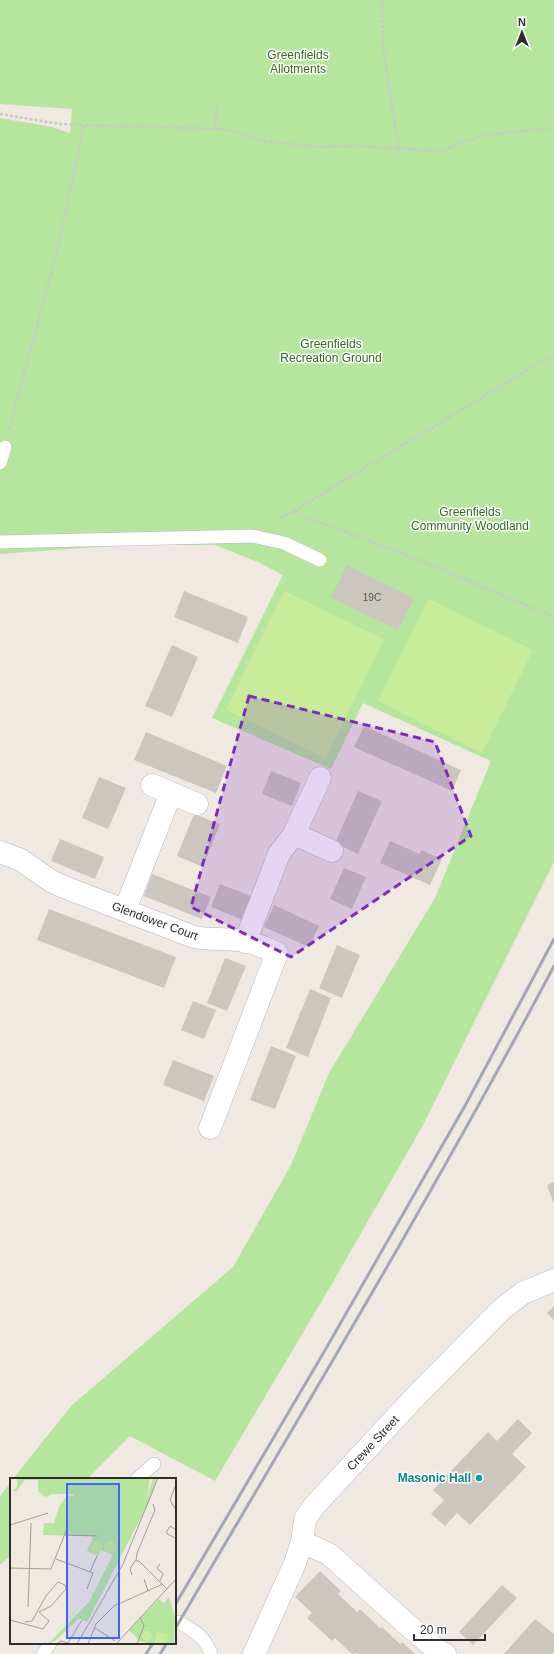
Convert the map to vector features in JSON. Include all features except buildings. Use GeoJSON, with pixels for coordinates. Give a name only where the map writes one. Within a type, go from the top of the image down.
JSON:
{"type":"FeatureCollection","features":[{"type":"Feature","properties":{"kind":"street"},"geometry":{"type":"LineString","coordinates":[[245,942],[279,854],[294,834],[320,778]]}},
{"type":"Feature","properties":{"kind":"street"},"geometry":{"type":"LineString","coordinates":[[125,910],[162,789],[198,804]]}},
{"type":"Feature","properties":{"kind":"street"},"geometry":{"type":"LineString","coordinates":[[294,834],[332,851]]}},
{"type":"Feature","properties":{"kind":"street","name":"Glendower Court"},"geometry":{"type":"LineString","coordinates":[[0,852],[21,860],[51,881],[194,937],[209,940],[239,940],[254,943],[277,953],[210,1128]]}},
{"type":"Feature","properties":{"kind":"street","name":"Crewe Street"},"geometry":{"type":"LineString","coordinates":[[254,1654],[295,1563],[302,1542],[305,1519],[314,1506],[415,1398],[502,1309],[523,1293],[554,1280]]}},
{"type":"Feature","properties":{"kind":"street"},"geometry":{"type":"LineString","coordinates":[[302,1542],[329,1554],[416,1632],[437,1650],[445,1654]]}},
{"type":"Feature","properties":{"kind":"lane"},"geometry":{"type":"LineString","coordinates":[[0,463],[5,447]]}},
{"type":"Feature","properties":{"kind":"lane"},"geometry":{"type":"LineString","coordinates":[[0,542],[253,536],[284,543],[320,560]]}},
{"type":"Feature","properties":{"kind":"lane"},"geometry":{"type":"LineString","coordinates":[[138,1478],[154,1464]]}},
{"type":"Feature","properties":{"kind":"lane"},"geometry":{"type":"LineString","coordinates":[[179,1622],[199,1634],[206,1642],[211,1654]]}},
{"type":"Feature","properties":{"kind":"lane"},"geometry":{"type":"LineString","coordinates":[[44,1654],[49,1644]]}},
{"type":"Feature","properties":{"kind":"path"},"geometry":{"type":"LineString","coordinates":[[382,0],[383,47],[399,150]]}},
{"type":"Feature","properties":{"kind":"path"},"geometry":{"type":"LineString","coordinates":[[215,129],[218,106]]}},
{"type":"Feature","properties":{"kind":"path"},"geometry":{"type":"LineString","coordinates":[[0,114],[60,124],[222,129],[264,141],[318,147],[359,146],[399,150],[441,151],[483,135],[554,128]]}},
{"type":"Feature","properties":{"kind":"path"},"geometry":{"type":"LineString","coordinates":[[5,447],[57,252],[84,125]]}},
{"type":"Feature","properties":{"kind":"path"},"geometry":{"type":"LineString","coordinates":[[253,536],[554,354]]}},
{"type":"Feature","properties":{"kind":"path"},"geometry":{"type":"LineString","coordinates":[[292,512],[417,559],[554,617]]}},
{"type":"Feature","properties":{"kind":"highlighted area"},"geometry":{"type":"Polygon","coordinates":[[[249,696],[435,742],[471,836],[291,957],[191,907],[249,696]]]}},
{"type":"Feature","properties":{"kind":"green space","name":"Greenfields Recreation Ground"},"geometry":{"type":"Polygon","coordinates":[[[0,0],[554,0],[554,862],[422,1127],[333,1282],[215,1481],[130,1436],[88,1478],[14,1478],[71,1406],[233,1267],[291,1165],[329,1073],[435,898],[491,761],[363,703],[331,769],[212,718],[283,575],[258,562],[215,545],[124,545],[0,554],[0,118],[52,127],[70,133],[72,109],[0,104],[0,0]]]}},
{"type":"Feature","properties":{"kind":"green space"},"geometry":{"type":"Polygon","coordinates":[[[284,591],[384,639],[326,758],[226,710],[284,591]]]}},
{"type":"Feature","properties":{"kind":"green space"},"geometry":{"type":"Polygon","coordinates":[[[429,599],[533,650],[482,753],[378,701],[429,599]]]}},
{"type":"Feature","properties":{"kind":"green space"},"geometry":{"type":"Polygon","coordinates":[[[10,1483],[10,1556],[0,1565],[0,1496],[10,1483]]]}},
{"type":"Feature","properties":{"kind":"railway"},"geometry":{"type":"LineString","coordinates":[[176,1603],[324,1352],[466,1104],[554,939]]}},
{"type":"Feature","properties":{"kind":"railway"},"geometry":{"type":"LineString","coordinates":[[176,1627],[416,1217],[554,966]]}},
{"type":"Feature","properties":{"kind":"railway"},"geometry":{"type":"LineString","coordinates":[[146,1654],[152,1644]]}},
{"type":"Feature","properties":{"kind":"railway"},"geometry":{"type":"LineString","coordinates":[[160,1654],[166,1644]]}},
{"type":"Feature","properties":{"kind":"place","name":"Masonic Hall"},"geometry":{"type":"Point","coordinates":[479,1478]}},
{"type":"Feature","properties":{"kind":"park label","name":"Greenfields Allotments"},"geometry":{"type":"Point","coordinates":[298,62]}},
{"type":"Feature","properties":{"kind":"park label","name":"Greenfields Community Woodland"},"geometry":{"type":"Point","coordinates":[470,519]}}]}
